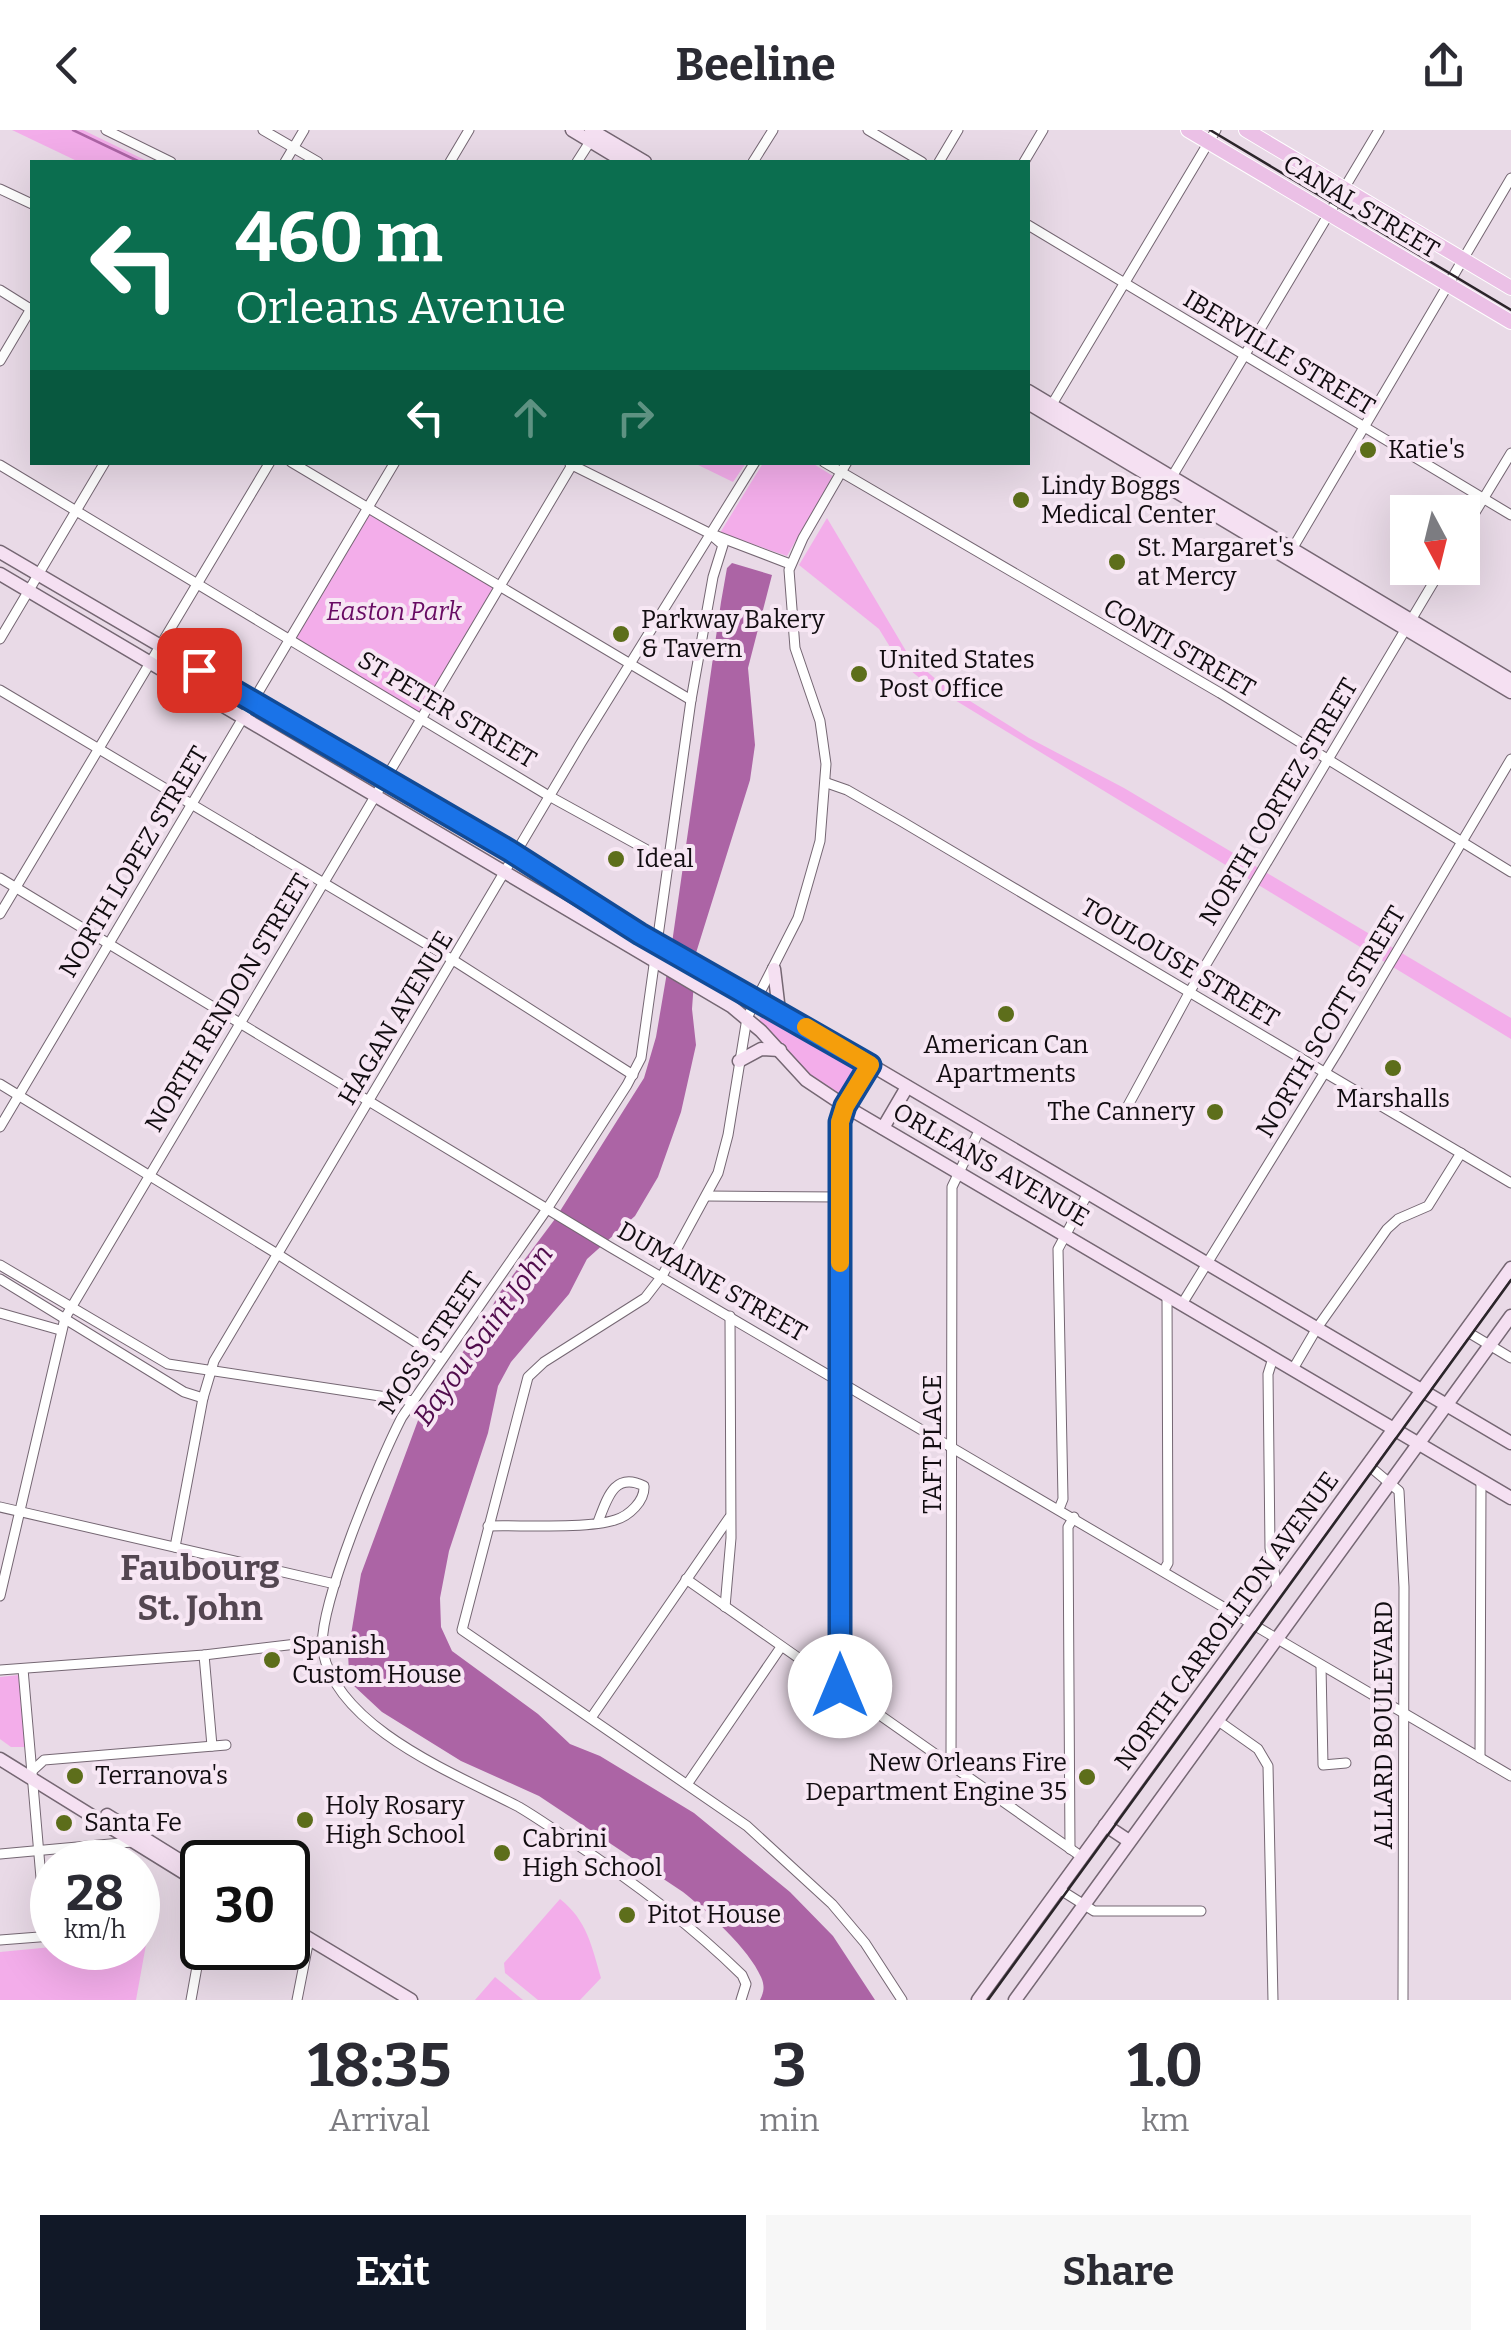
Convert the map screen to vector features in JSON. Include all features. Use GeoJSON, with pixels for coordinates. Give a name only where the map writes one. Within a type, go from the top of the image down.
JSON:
{"type":"FeatureCollection","features":[{"type":"Feature","properties":{"kind":"main road","name":"CANAL STREET"},"geometry":{"type":"LineString","coordinates":[[1188,130],[1213,136],[1329,214],[1511,322]]}},
{"type":"Feature","properties":{"kind":"main road","name":"CANAL STREET"},"geometry":{"type":"LineString","coordinates":[[1246,130],[1511,288]]}},
{"type":"Feature","properties":{"kind":"street"},"geometry":{"type":"LineString","coordinates":[[106,130],[167,160]]}},
{"type":"Feature","properties":{"kind":"street"},"geometry":{"type":"LineString","coordinates":[[132,142],[138,130]]}},
{"type":"Feature","properties":{"kind":"street"},"geometry":{"type":"LineString","coordinates":[[263,130],[314,160]]}},
{"type":"Feature","properties":{"kind":"street"},"geometry":{"type":"LineString","coordinates":[[286,160],[304,130]]}},
{"type":"Feature","properties":{"kind":"street"},"geometry":{"type":"LineString","coordinates":[[451,160],[469,130]]}},
{"type":"Feature","properties":{"kind":"street"},"geometry":{"type":"LineString","coordinates":[[572,130],[593,134],[641,160]]}},
{"type":"Feature","properties":{"kind":"street"},"geometry":{"type":"LineString","coordinates":[[754,160],[773,130]]}},
{"type":"Feature","properties":{"kind":"street"},"geometry":{"type":"LineString","coordinates":[[868,130],[919,160]]}},
{"type":"Feature","properties":{"kind":"street"},"geometry":{"type":"LineString","coordinates":[[940,160],[958,130]]}},
{"type":"Feature","properties":{"kind":"street"},"geometry":{"type":"LineString","coordinates":[[1025,160],[1043,130]]}},
{"type":"Feature","properties":{"kind":"street"},"geometry":{"type":"LineString","coordinates":[[1169,481],[1379,130]]}},
{"type":"Feature","properties":{"kind":"street"},"geometry":{"type":"LineString","coordinates":[[578,160],[593,134]]}},
{"type":"Feature","properties":{"kind":"street"},"geometry":{"type":"LineString","coordinates":[[593,134],[623,160]]}},
{"type":"Feature","properties":{"kind":"street"},"geometry":{"type":"LineString","coordinates":[[1049,410],[1213,136]]}},
{"type":"Feature","properties":{"kind":"street"},"geometry":{"type":"LineString","coordinates":[[1290,554],[1511,178]]}},
{"type":"Feature","properties":{"kind":"street"},"geometry":{"type":"LineString","coordinates":[[0,189],[30,203]]}},
{"type":"Feature","properties":{"kind":"street","name":"IBERVILLE STREET"},"geometry":{"type":"LineString","coordinates":[[1030,227],[1511,515]]}},
{"type":"Feature","properties":{"kind":"street"},"geometry":{"type":"LineString","coordinates":[[0,290],[30,308]]}},
{"type":"Feature","properties":{"kind":"street"},"geometry":{"type":"LineString","coordinates":[[0,361],[30,312]]}},
{"type":"Feature","properties":{"kind":"street"},"geometry":{"type":"LineString","coordinates":[[1030,393],[1049,410]]}},
{"type":"Feature","properties":{"kind":"street"},"geometry":{"type":"LineString","coordinates":[[1030,403],[1049,410],[1408,624],[1511,680]]}},
{"type":"Feature","properties":{"kind":"street"},"geometry":{"type":"LineString","coordinates":[[1480,505],[1511,453]]}},
{"type":"Feature","properties":{"kind":"street"},"geometry":{"type":"LineString","coordinates":[[0,639],[103,465]]}},
{"type":"Feature","properties":{"kind":"street"},"geometry":{"type":"LineString","coordinates":[[0,914],[268,465]]}},
{"type":"Feature","properties":{"kind":"street"},"geometry":{"type":"LineString","coordinates":[[296,465],[692,700]]}},
{"type":"Feature","properties":{"kind":"street","name":"NORTH LOPEZ STREET"},"geometry":{"type":"LineString","coordinates":[[0,1126],[393,465]]}},
{"type":"Feature","properties":{"kind":"street","name":"NORTH RENDON STREET"},"geometry":{"type":"LineString","coordinates":[[0,1596],[60,1330],[68,1313],[569,465]]}},
{"type":"Feature","properties":{"kind":"street"},"geometry":{"type":"LineString","coordinates":[[572,465],[710,533],[790,564]]}},
{"type":"Feature","properties":{"kind":"street","name":"HAGAN AVENUE"},"geometry":{"type":"LineString","coordinates":[[175,1547],[210,1372],[550,796],[753,465]]}},
{"type":"Feature","properties":{"kind":"street","name":"CONTI STREET"},"geometry":{"type":"LineString","coordinates":[[828,465],[1220,694],[1511,872]]}},
{"type":"Feature","properties":{"kind":"street"},"geometry":{"type":"LineString","coordinates":[[846,465],[790,564],[795,648],[820,721],[826,783],[820,842],[798,918],[748,1018],[718,1173],[662,1276],[645,1298],[544,1362],[528,1377],[463,1624],[464,1632],[747,1826],[832,1904],[866,1944],[902,2000]]}},
{"type":"Feature","properties":{"kind":"street","name":"ST PETER STREET"},"geometry":{"type":"LineString","coordinates":[[0,466],[550,796],[669,862]]}},
{"type":"Feature","properties":{"kind":"street","name":"MOSS STREET"},"geometry":{"type":"LineString","coordinates":[[322,1641],[335,1584],[390,1440],[442,1360],[552,1212],[632,1075],[643,1049],[662,946],[669,862],[692,700],[712,577],[722,544],[710,533]]}},
{"type":"Feature","properties":{"kind":"street","name":"ORLEANS AVENUE"},"geometry":{"type":"LineString","coordinates":[[0,552],[516,854],[662,946],[757,998],[1511,1443]]}},
{"type":"Feature","properties":{"kind":"street","name":"ORLEANS AVENUE"},"geometry":{"type":"LineString","coordinates":[[0,574],[748,1018],[806,1080],[845,1106],[1511,1498]]}},
{"type":"Feature","properties":{"kind":"street","name":"NORTH CORTEZ STREET"},"geometry":{"type":"LineString","coordinates":[[1125,1111],[1190,993],[1432,585]]}},
{"type":"Feature","properties":{"kind":"street"},"geometry":{"type":"LineString","coordinates":[[1408,624],[1511,692]]}},
{"type":"Feature","properties":{"kind":"street"},"geometry":{"type":"LineString","coordinates":[[0,690],[453,960],[632,1075]]}},
{"type":"Feature","properties":{"kind":"street","name":"NORTH SCOTT STREET"},"geometry":{"type":"LineString","coordinates":[[1182,1304],[1511,759]]}},
{"type":"Feature","properties":{"kind":"street","name":"TOULOUSE STREET"},"geometry":{"type":"LineString","coordinates":[[826,783],[848,790],[902,821],[1511,1182]]}},
{"type":"Feature","properties":{"kind":"street","name":"DUMAINE STREET"},"geometry":{"type":"LineString","coordinates":[[0,878],[552,1212],[1511,1776]]}},
{"type":"Feature","properties":{"kind":"street"},"geometry":{"type":"LineString","coordinates":[[774,969],[779,1011]]}},
{"type":"Feature","properties":{"kind":"street"},"geometry":{"type":"LineString","coordinates":[[739,1061],[761,1049],[780,1050]]}},
{"type":"Feature","properties":{"kind":"street"},"geometry":{"type":"LineString","coordinates":[[840,1686],[840,1122],[845,1106],[870,1065]]}},
{"type":"Feature","properties":{"kind":"street"},"geometry":{"type":"LineString","coordinates":[[0,1084],[280,1255],[442,1360]]}},
{"type":"Feature","properties":{"kind":"street"},"geometry":{"type":"LineString","coordinates":[[882,1128],[907,1086]]}},
{"type":"Feature","properties":{"kind":"street","name":"TAFT PLACE"},"geometry":{"type":"LineString","coordinates":[[951,1766],[952,1187],[980,1130]]}},
{"type":"Feature","properties":{"kind":"street"},"geometry":{"type":"LineString","coordinates":[[1294,1370],[1317,1328],[1387,1229],[1428,1206],[1461,1153]]}},
{"type":"Feature","properties":{"kind":"street"},"geometry":{"type":"LineString","coordinates":[[1058,1509],[1063,1500],[1058,1250],[1088,1193]]}},
{"type":"Feature","properties":{"kind":"street"},"geometry":{"type":"LineString","coordinates":[[707,1196],[840,1197]]}},
{"type":"Feature","properties":{"kind":"street"},"geometry":{"type":"LineString","coordinates":[[0,1266],[184,1392],[202,1398]]}},
{"type":"Feature","properties":{"kind":"street","name":"NORTH CARROLLTON AVENUE"},"geometry":{"type":"LineString","coordinates":[[978,2000],[1059,1889],[1076,1853],[1105,1825],[1511,1268]]}},
{"type":"Feature","properties":{"kind":"street"},"geometry":{"type":"LineString","coordinates":[[0,1278],[168,1364],[413,1401]]}},
{"type":"Feature","properties":{"kind":"street"},"geometry":{"type":"LineString","coordinates":[[1164,1570],[1168,1563],[1167,1295]]}},
{"type":"Feature","properties":{"kind":"street"},"geometry":{"type":"LineString","coordinates":[[0,1313],[60,1330]]}},
{"type":"Feature","properties":{"kind":"street"},"geometry":{"type":"LineString","coordinates":[[725,1606],[731,1516],[730,1316]]}},
{"type":"Feature","properties":{"kind":"street","name":"NORTH CARROLLTON AVENUE"},"geometry":{"type":"LineString","coordinates":[[1015,2000],[1511,1316]]}},
{"type":"Feature","properties":{"kind":"street"},"geometry":{"type":"LineString","coordinates":[[1466,1331],[1511,1358]]}},
{"type":"Feature","properties":{"kind":"street"},"geometry":{"type":"LineString","coordinates":[[1273,1358],[1268,1374],[1270,1548],[1277,1588]]}},
{"type":"Feature","properties":{"kind":"street"},"geometry":{"type":"LineString","coordinates":[[1368,1465],[1391,1483]]}},
{"type":"Feature","properties":{"kind":"street"},"geometry":{"type":"LineString","coordinates":[[1480,1758],[1481,1480]]}},
{"type":"Feature","properties":{"kind":"street"},"geometry":{"type":"LineString","coordinates":[[488,1526],[598,1522],[613,1521],[624,1516],[644,1494],[644,1486],[636,1482],[616,1484],[598,1522]]}},
{"type":"Feature","properties":{"kind":"street","name":"ALLARD BOULEVARD"},"geometry":{"type":"LineString","coordinates":[[1391,1483],[1399,1491],[1401,1529],[1403,2000]]}},
{"type":"Feature","properties":{"kind":"street"},"geometry":{"type":"LineString","coordinates":[[0,1506],[335,1584]]}},
{"type":"Feature","properties":{"kind":"street"},"geometry":{"type":"LineString","coordinates":[[591,1718],[731,1516]]}},
{"type":"Feature","properties":{"kind":"street"},"geometry":{"type":"LineString","coordinates":[[1074,1518],[1068,1527],[1076,1853]]}},
{"type":"Feature","properties":{"kind":"street"},"geometry":{"type":"LineString","coordinates":[[686,1579],[1076,1853]]}},
{"type":"Feature","properties":{"kind":"street"},"geometry":{"type":"LineString","coordinates":[[0,1670],[204,1655],[322,1641],[339,1690],[374,1723],[452,1775],[522,1808],[662,1904],[742,1975],[746,1984],[741,2000]]}},
{"type":"Feature","properties":{"kind":"street"},"geometry":{"type":"LineString","coordinates":[[688,1783],[781,1647]]}},
{"type":"Feature","properties":{"kind":"street"},"geometry":{"type":"LineString","coordinates":[[204,1655],[212,1746]]}},
{"type":"Feature","properties":{"kind":"street"},"geometry":{"type":"LineString","coordinates":[[1320,1666],[1323,1764],[1346,1763]]}},
{"type":"Feature","properties":{"kind":"street"},"geometry":{"type":"LineString","coordinates":[[22,1669],[39,1840]]}},
{"type":"Feature","properties":{"kind":"street"},"geometry":{"type":"LineString","coordinates":[[1217,1720],[1258,1749],[1268,1766],[1273,2000]]}},
{"type":"Feature","properties":{"kind":"street"},"geometry":{"type":"LineString","coordinates":[[32,1775],[44,1760],[226,1744]]}},
{"type":"Feature","properties":{"kind":"street"},"geometry":{"type":"LineString","coordinates":[[2,1759],[180,1862]]}},
{"type":"Feature","properties":{"kind":"street"},"geometry":{"type":"LineString","coordinates":[[1105,1825],[1130,1841]]}},
{"type":"Feature","properties":{"kind":"street"},"geometry":{"type":"LineString","coordinates":[[121,1840],[137,1838],[180,1868]]}},
{"type":"Feature","properties":{"kind":"street"},"geometry":{"type":"LineString","coordinates":[[0,1854],[30,1851]]}},
{"type":"Feature","properties":{"kind":"street"},"geometry":{"type":"LineString","coordinates":[[1059,1889],[1094,1912],[1201,1910]]}},
{"type":"Feature","properties":{"kind":"street"},"geometry":{"type":"LineString","coordinates":[[0,1940],[30,1938]]}},
{"type":"Feature","properties":{"kind":"street"},"geometry":{"type":"LineString","coordinates":[[310,1944],[394,2000]]}},
{"type":"Feature","properties":{"kind":"street"},"geometry":{"type":"LineString","coordinates":[[310,1944],[411,2000]]}},
{"type":"Feature","properties":{"kind":"street"},"geometry":{"type":"LineString","coordinates":[[191,2000],[196,1970]]}},
{"type":"Feature","properties":{"kind":"street"},"geometry":{"type":"LineString","coordinates":[[298,2000],[303,1970]]}},
{"type":"Feature","properties":{"kind":"green space"},"geometry":{"type":"Polygon","coordinates":[[[12,130],[83,130],[145,160],[75,160],[12,130]]]}},
{"type":"Feature","properties":{"kind":"green space"},"geometry":{"type":"Polygon","coordinates":[[[698,465],[745,465],[733,482],[698,465]]]}},
{"type":"Feature","properties":{"kind":"green space"},"geometry":{"type":"Polygon","coordinates":[[[762,465],[815,465],[833,476],[787,556],[720,533],[762,465]]]}},
{"type":"Feature","properties":{"kind":"green space","name":"Easton Park"},"geometry":{"type":"Polygon","coordinates":[[[367,508],[499,586],[421,717],[290,638],[367,508]]]}},
{"type":"Feature","properties":{"kind":"green space"},"geometry":{"type":"Polygon","coordinates":[[[827,518],[909,656],[938,681],[1511,1018],[1511,1039],[922,680],[898,660],[879,629],[799,565],[827,518]]]}},
{"type":"Feature","properties":{"kind":"green space"},"geometry":{"type":"Polygon","coordinates":[[[764,1009],[860,1065],[845,1095],[807,1074],[759,1021],[764,1009]]]}},
{"type":"Feature","properties":{"kind":"green space"},"geometry":{"type":"Polygon","coordinates":[[[19,1675],[25,1747],[11,1747],[0,1739],[0,1677],[19,1675]]]}},
{"type":"Feature","properties":{"kind":"green space"},"geometry":{"type":"Polygon","coordinates":[[[560,1899],[582,1925],[601,1978],[580,2000],[538,2000],[505,1973],[504,1963],[560,1899]]]}},
{"type":"Feature","properties":{"kind":"green space"},"geometry":{"type":"Polygon","coordinates":[[[30,1949],[30,1970],[141,1970],[136,2000],[0,2000],[0,1952],[30,1949]]]}},
{"type":"Feature","properties":{"kind":"green space"},"geometry":{"type":"Polygon","coordinates":[[[495,1977],[523,2000],[475,2000],[495,1977]]]}},
{"type":"Feature","properties":{"kind":"water","name":"Bayou Saint John"},"geometry":{"type":"Polygon","coordinates":[[[732,563],[772,575],[748,668],[755,745],[750,780],[696,953],[692,1009],[696,1045],[681,1112],[658,1177],[635,1216],[587,1259],[569,1294],[511,1362],[498,1386],[488,1433],[449,1551],[440,1598],[441,1627],[452,1651],[538,1714],[570,1744],[600,1756],[694,1813],[790,1892],[833,1936],[875,2000],[760,2000],[764,1989],[755,1966],[715,1920],[683,1892],[539,1796],[461,1761],[382,1712],[354,1686],[349,1673],[348,1653],[361,1574],[420,1415],[498,1295],[555,1219],[644,1078],[656,1037],[721,602],[727,568],[732,563]]]}},
{"type":"Feature","properties":{"kind":"waterway"},"geometry":{"type":"LineString","coordinates":[[73,130],[136,160]]}},
{"type":"Feature","properties":{"kind":"tram line"},"geometry":{"type":"LineString","coordinates":[[1210,130],[1511,310]]}},
{"type":"Feature","properties":{"kind":"tram line"},"geometry":{"type":"LineString","coordinates":[[988,2000],[1511,1280]]}},
{"type":"Feature","properties":{"kind":"slow traffic"},"geometry":{"type":"LineString","coordinates":[[806,1027],[870,1065],[845,1106],[840,1122],[840,1263]]}},
{"type":"Feature","properties":{"kind":"place","name":"Katie's"},"geometry":{"type":"Point","coordinates":[1368,450]}},
{"type":"Feature","properties":{"kind":"place","name":"Lindy Boggs Medical Center"},"geometry":{"type":"Point","coordinates":[1021,500]}},
{"type":"Feature","properties":{"kind":"place","name":"St. Margaret's at Mercy"},"geometry":{"type":"Point","coordinates":[1117,562]}},
{"type":"Feature","properties":{"kind":"place","name":"Parkway Bakery & Tavern"},"geometry":{"type":"Point","coordinates":[621,634]}},
{"type":"Feature","properties":{"kind":"place","name":"United States Post Office"},"geometry":{"type":"Point","coordinates":[859,674]}},
{"type":"Feature","properties":{"kind":"place","name":"Ideal"},"geometry":{"type":"Point","coordinates":[616,859]}},
{"type":"Feature","properties":{"kind":"place","name":"American Can Apartments"},"geometry":{"type":"Point","coordinates":[1006,1014]}},
{"type":"Feature","properties":{"kind":"place","name":"Marshalls"},"geometry":{"type":"Point","coordinates":[1393,1068]}},
{"type":"Feature","properties":{"kind":"place","name":"The Cannery"},"geometry":{"type":"Point","coordinates":[1215,1112]}},
{"type":"Feature","properties":{"kind":"place","name":"Spanish Custom House"},"geometry":{"type":"Point","coordinates":[272,1660]}},
{"type":"Feature","properties":{"kind":"place","name":"Terranova's"},"geometry":{"type":"Point","coordinates":[75,1776]}},
{"type":"Feature","properties":{"kind":"place","name":"New Orleans Fire Department Engine 35"},"geometry":{"type":"Point","coordinates":[1087,1777]}},
{"type":"Feature","properties":{"kind":"place","name":"Holy Rosary High School"},"geometry":{"type":"Point","coordinates":[305,1820]}},
{"type":"Feature","properties":{"kind":"place","name":"Santa Fe"},"geometry":{"type":"Point","coordinates":[64,1823]}},
{"type":"Feature","properties":{"kind":"place","name":"Cabrini High School"},"geometry":{"type":"Point","coordinates":[502,1853]}},
{"type":"Feature","properties":{"kind":"place","name":"Pitot House"},"geometry":{"type":"Point","coordinates":[627,1915]}},
{"type":"Feature","properties":{"kind":"district","name":"Faubourg St. John"},"geometry":{"type":"Point","coordinates":[200,1588]}},
{"type":"Feature","properties":{"kind":"route"},"geometry":{"type":"LineString","coordinates":[[199,670],[510,851],[640,934],[870,1065],[845,1106],[840,1122],[840,1686]]}}]}
